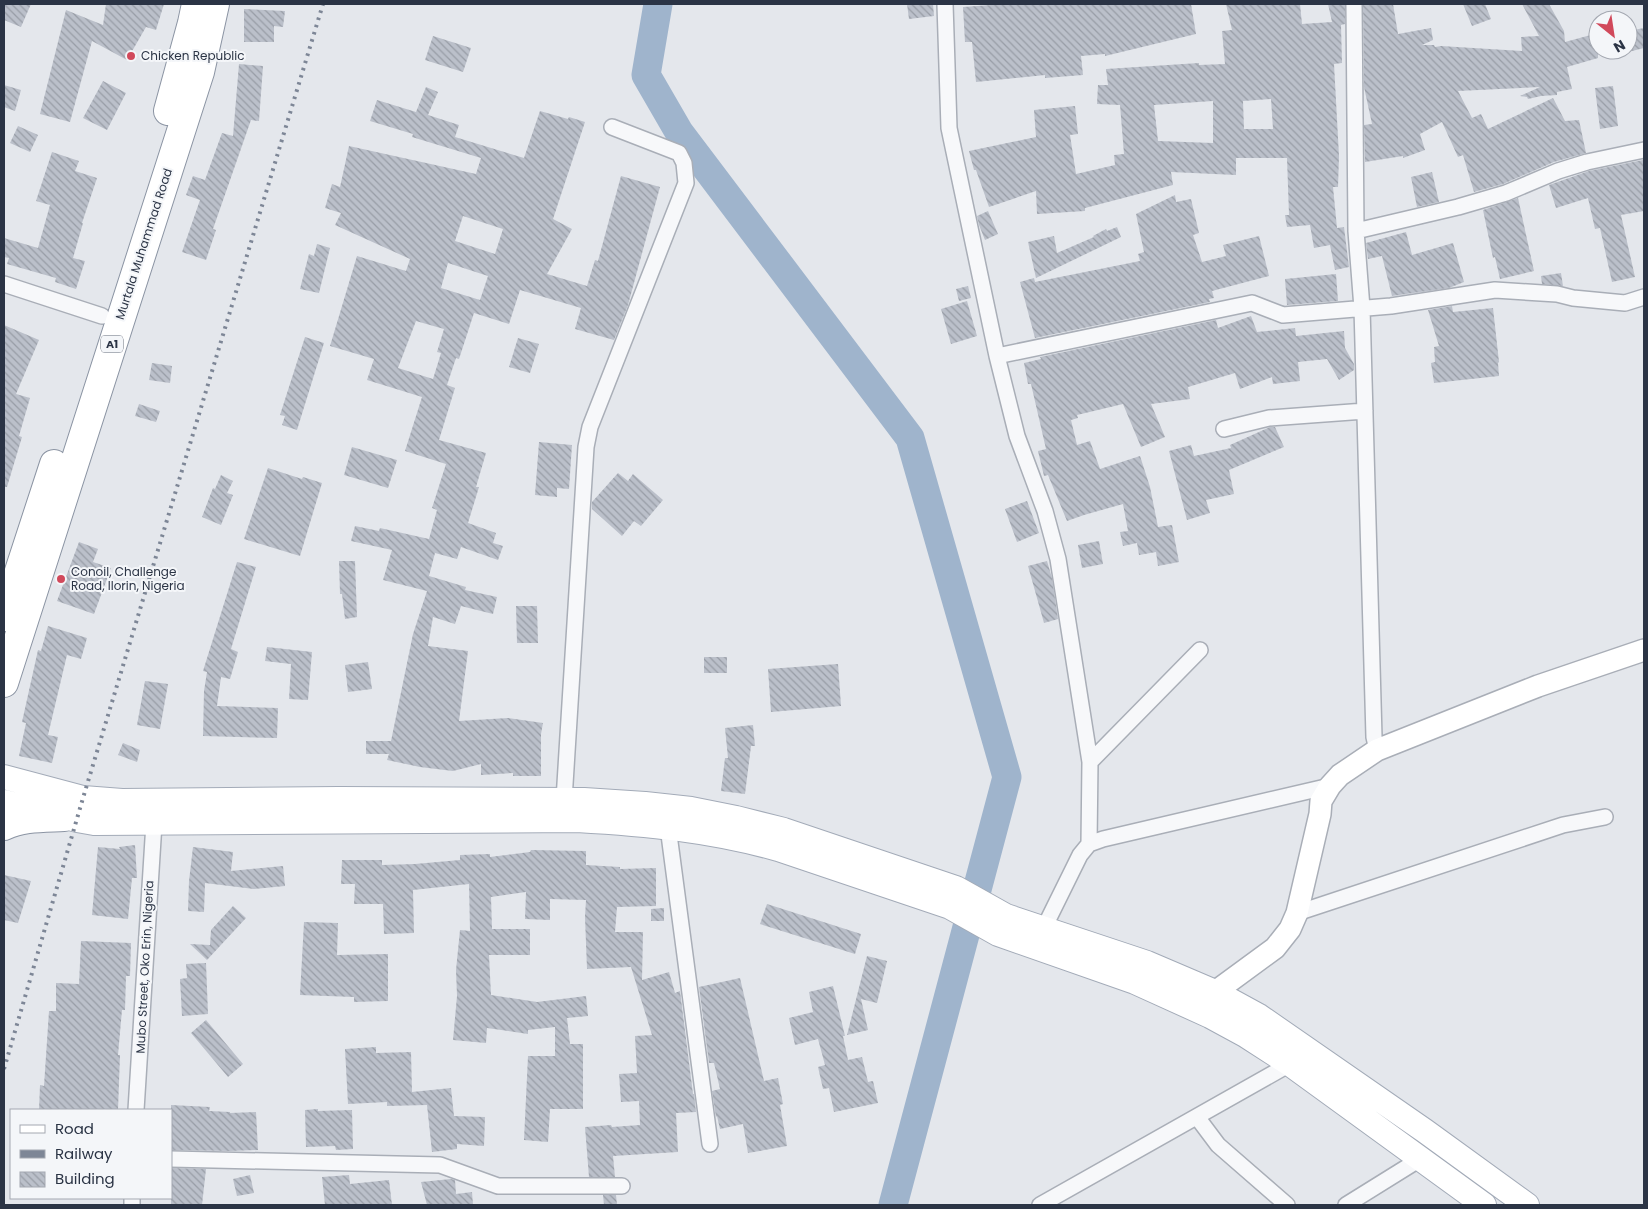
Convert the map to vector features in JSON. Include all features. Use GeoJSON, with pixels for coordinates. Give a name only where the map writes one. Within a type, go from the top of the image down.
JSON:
{"type":"FeatureCollection","features":[{"type":"Feature","properties":{"kind":"highway","name":"Murtala Muhammad Road"},"geometry":{"type":"LineString","coordinates":[[4,617],[177,83],[196,4]]}},
{"type":"Feature","properties":{"kind":"highway","name":"Murtala Muhammad Road"},"geometry":{"type":"LineString","coordinates":[[4,683],[200,72],[215,4]]}},
{"type":"Feature","properties":{"kind":"highway"},"geometry":{"type":"LineString","coordinates":[[4,826],[20,820],[64,817]]}},
{"type":"Feature","properties":{"kind":"main road"},"geometry":{"type":"LineString","coordinates":[[4,777],[83,798],[122,801],[339,799],[564,800],[645,804],[736,818],[784,830],[953,898],[1002,925],[1189,1006],[1245,1035],[1290,1064],[1484,1205]]}},
{"type":"Feature","properties":{"kind":"main road"},"geometry":{"type":"LineString","coordinates":[[4,802],[94,823],[577,820],[668,827],[710,832],[751,841],[953,898]]}},
{"type":"Feature","properties":{"kind":"main road"},"geometry":{"type":"LineString","coordinates":[[1002,925],[1044,928],[1147,963],[1214,992],[1259,1016],[1425,1131],[1527,1205]]}},
{"type":"Feature","properties":{"kind":"street"},"geometry":{"type":"LineString","coordinates":[[945,4],[949,128],[997,356],[1017,436],[1045,511],[1058,560],[1090,762],[1089,844]]}},
{"type":"Feature","properties":{"kind":"street"},"geometry":{"type":"LineString","coordinates":[[1354,4],[1356,231],[1362,308],[1374,737],[1377,750]]}},
{"type":"Feature","properties":{"kind":"street"},"geometry":{"type":"LineString","coordinates":[[564,800],[586,448],[590,427],[686,183],[684,163],[679,153],[612,127]]}},
{"type":"Feature","properties":{"kind":"street"},"geometry":{"type":"LineString","coordinates":[[1356,231],[1506,194],[1558,171],[1587,162],[1644,150]]}},
{"type":"Feature","properties":{"kind":"street"},"geometry":{"type":"LineString","coordinates":[[4,284],[102,316]]}},
{"type":"Feature","properties":{"kind":"street"},"geometry":{"type":"LineString","coordinates":[[997,356],[1252,302],[1283,315],[1391,306],[1495,290],[1557,294],[1573,298],[1625,302],[1644,297]]}},
{"type":"Feature","properties":{"kind":"street"},"geometry":{"type":"LineString","coordinates":[[1224,429],[1268,418],[1365,411]]}},
{"type":"Feature","properties":{"kind":"street"},"geometry":{"type":"LineString","coordinates":[[1090,762],[1200,650]]}},
{"type":"Feature","properties":{"kind":"street"},"geometry":{"type":"LineString","coordinates":[[1189,1006],[1214,992],[1275,948],[1290,929],[1297,913],[1322,800],[1330,786],[1340,775],[1377,750],[1538,686],[1644,650]]}},
{"type":"Feature","properties":{"kind":"street"},"geometry":{"type":"LineString","coordinates":[[1044,928],[1080,854],[1089,844],[1103,839],[1330,786]]}},
{"type":"Feature","properties":{"kind":"street"},"geometry":{"type":"LineString","coordinates":[[1297,913],[1564,825],[1606,817]]}},
{"type":"Feature","properties":{"kind":"street","name":"Mubo Street, Oko Erin, Nigeria"},"geometry":{"type":"LineString","coordinates":[[136,1109],[154,823]]}},
{"type":"Feature","properties":{"kind":"street"},"geometry":{"type":"LineString","coordinates":[[668,827],[710,1144]]}},
{"type":"Feature","properties":{"kind":"street"},"geometry":{"type":"LineString","coordinates":[[1040,1205],[1290,1064]]}},
{"type":"Feature","properties":{"kind":"street"},"geometry":{"type":"LineString","coordinates":[[1196,1117],[1218,1146],[1287,1205]]}},
{"type":"Feature","properties":{"kind":"street"},"geometry":{"type":"LineString","coordinates":[[172,1159],[440,1165],[498,1186],[622,1186]]}},
{"type":"Feature","properties":{"kind":"street"},"geometry":{"type":"LineString","coordinates":[[1346,1205],[1420,1159]]}},
{"type":"Feature","properties":{"kind":"building"},"geometry":{"type":"Polygon","coordinates":[[[4,4],[31,4],[21,27],[4,20],[4,4]]]}},
{"type":"Feature","properties":{"kind":"building"},"geometry":{"type":"Polygon","coordinates":[[[106,4],[164,4],[156,30],[146,27],[127,60],[92,41],[70,122],[40,114],[66,10],[103,25],[106,4]]]}},
{"type":"Feature","properties":{"kind":"building"},"geometry":{"type":"Polygon","coordinates":[[[907,4],[933,4],[934,16],[909,19],[907,4]]]}},
{"type":"Feature","properties":{"kind":"building"},"geometry":{"type":"Polygon","coordinates":[[[1005,4],[1191,4],[1196,34],[1105,56],[1105,54],[1081,56],[1083,75],[1045,78],[1045,75],[976,82],[972,42],[965,42],[963,7],[1005,4]]]}},
{"type":"Feature","properties":{"kind":"building"},"geometry":{"type":"Polygon","coordinates":[[[1226,4],[1300,4],[1302,24],[1332,22],[1328,4],[1345,4],[1345,24],[1341,25],[1342,63],[1334,64],[1339,156],[1338,187],[1333,187],[1337,228],[1344,227],[1349,267],[1335,270],[1330,245],[1314,248],[1310,225],[1287,227],[1285,215],[1289,215],[1287,158],[1236,158],[1236,175],[1171,172],[1173,185],[1085,208],[1085,211],[1037,214],[1036,191],[989,207],[976,170],[974,170],[969,151],[1036,137],[1034,110],[1075,106],[1078,134],[1070,135],[1076,174],[1115,165],[1114,155],[1124,154],[1120,105],[1097,104],[1098,85],[1108,85],[1106,69],[1199,63],[1199,65],[1225,64],[1222,31],[1232,30],[1226,4]],[[1271,99],[1243,101],[1244,129],[1273,129],[1271,99]],[[1213,101],[1154,105],[1158,141],[1213,143],[1213,101]]]}},
{"type":"Feature","properties":{"kind":"building"},"geometry":{"type":"Polygon","coordinates":[[[1363,4],[1393,4],[1398,34],[1431,28],[1433,40],[1422,45],[1522,51],[1521,37],[1539,36],[1522,4],[1549,4],[1564,31],[1565,42],[1588,36],[1588,60],[1591,60],[1567,67],[1572,89],[1557,92],[1557,95],[1528,99],[1527,97],[1520,96],[1540,87],[1458,91],[1472,118],[1481,114],[1488,129],[1553,98],[1565,121],[1579,120],[1586,153],[1554,162],[1503,184],[1474,192],[1463,155],[1458,157],[1442,122],[1420,134],[1425,150],[1403,158],[1403,156],[1365,162],[1364,125],[1372,124],[1364,87],[1363,4]]]}},
{"type":"Feature","properties":{"kind":"building"},"geometry":{"type":"Polygon","coordinates":[[[1463,4],[1485,4],[1491,19],[1472,26],[1463,4]]]}},
{"type":"Feature","properties":{"kind":"building"},"geometry":{"type":"Polygon","coordinates":[[[244,9],[285,11],[283,27],[274,26],[274,42],[244,42],[244,9]]]}},
{"type":"Feature","properties":{"kind":"building"},"geometry":{"type":"Polygon","coordinates":[[[1644,28],[1644,48],[1638,50],[1638,29],[1644,28]]]}},
{"type":"Feature","properties":{"kind":"building"},"geometry":{"type":"Polygon","coordinates":[[[433,36],[471,48],[463,72],[425,60],[433,36]]]}},
{"type":"Feature","properties":{"kind":"building"},"geometry":{"type":"Polygon","coordinates":[[[239,64],[263,66],[259,121],[251,120],[213,229],[216,230],[206,260],[182,252],[200,200],[186,195],[193,176],[205,180],[222,133],[233,136],[239,64]]]}},
{"type":"Feature","properties":{"kind":"building"},"geometry":{"type":"Polygon","coordinates":[[[103,81],[126,93],[107,130],[83,118],[103,81]]]}},
{"type":"Feature","properties":{"kind":"building"},"geometry":{"type":"Polygon","coordinates":[[[4,85],[21,90],[15,111],[4,107],[4,85]]]}},
{"type":"Feature","properties":{"kind":"building"},"geometry":{"type":"Polygon","coordinates":[[[1613,86],[1618,126],[1600,129],[1595,88],[1613,86]]]}},
{"type":"Feature","properties":{"kind":"building"},"geometry":{"type":"Polygon","coordinates":[[[426,87],[438,92],[428,115],[459,125],[455,137],[524,158],[540,111],[585,122],[553,219],[572,229],[547,274],[587,286],[595,260],[598,261],[621,176],[660,187],[628,305],[614,340],[575,329],[581,308],[520,290],[509,324],[474,313],[459,359],[456,358],[447,385],[455,388],[439,440],[486,453],[476,487],[479,487],[468,523],[496,533],[493,543],[503,546],[498,560],[461,547],[457,559],[435,553],[429,576],[466,587],[465,590],[497,597],[493,614],[461,606],[455,624],[433,617],[428,646],[468,651],[459,721],[508,718],[543,723],[541,734],[541,776],[513,776],[513,773],[481,775],[481,764],[453,771],[387,760],[389,754],[366,754],[366,741],[391,741],[413,634],[427,591],[383,580],[392,550],[351,541],[355,526],[379,531],[380,528],[429,539],[437,510],[432,508],[446,464],[405,451],[422,397],[367,380],[374,359],[330,346],[357,256],[406,271],[410,259],[335,225],[341,213],[325,208],[332,184],[340,187],[349,146],[476,174],[481,158],[412,137],[413,134],[370,121],[377,100],[416,112],[426,87]],[[463,216],[455,241],[495,254],[503,229],[463,216]],[[448,263],[441,288],[480,300],[488,276],[448,263]],[[416,321],[398,368],[433,379],[441,353],[437,352],[444,329],[416,321]]]}},
{"type":"Feature","properties":{"kind":"building"},"geometry":{"type":"Polygon","coordinates":[[[18,126],[38,135],[30,152],[10,143],[18,126]]]}},
{"type":"Feature","properties":{"kind":"building"},"geometry":{"type":"Polygon","coordinates":[[[52,152],[79,161],[75,171],[97,178],[73,258],[85,261],[76,289],[55,282],[56,278],[7,264],[9,258],[4,257],[4,238],[38,248],[50,205],[36,201],[52,152]]]}},
{"type":"Feature","properties":{"kind":"building"},"geometry":{"type":"Polygon","coordinates":[[[1643,160],[1644,211],[1621,215],[1635,277],[1612,282],[1600,228],[1595,229],[1588,198],[1556,208],[1549,185],[1589,171],[1643,160]]]}},
{"type":"Feature","properties":{"kind":"building"},"geometry":{"type":"Polygon","coordinates":[[[1432,172],[1439,202],[1417,207],[1411,177],[1432,172]]]}},
{"type":"Feature","properties":{"kind":"building"},"geometry":{"type":"Polygon","coordinates":[[[1175,195],[1176,202],[1191,199],[1199,233],[1193,235],[1202,262],[1226,256],[1223,245],[1259,236],[1269,276],[1212,291],[1214,298],[1209,299],[1210,302],[1035,338],[1020,282],[1034,278],[1035,282],[1140,261],[1138,254],[1144,252],[1136,214],[1175,195]]]}},
{"type":"Feature","properties":{"kind":"building"},"geometry":{"type":"Polygon","coordinates":[[[1518,198],[1534,271],[1500,279],[1495,257],[1493,258],[1483,210],[1518,198]]]}},
{"type":"Feature","properties":{"kind":"building"},"geometry":{"type":"Polygon","coordinates":[[[988,211],[998,234],[985,240],[977,216],[988,211]]]}},
{"type":"Feature","properties":{"kind":"building"},"geometry":{"type":"Polygon","coordinates":[[[1117,227],[1121,237],[1036,278],[1028,242],[1054,236],[1057,253],[1094,237],[1106,229],[1107,231],[1117,227]]]}},
{"type":"Feature","properties":{"kind":"building"},"geometry":{"type":"Polygon","coordinates":[[[1406,232],[1412,255],[1453,243],[1464,282],[1449,288],[1392,296],[1382,256],[1368,259],[1366,243],[1406,232]]]}},
{"type":"Feature","properties":{"kind":"building"},"geometry":{"type":"Polygon","coordinates":[[[317,244],[330,248],[319,293],[300,289],[309,254],[314,256],[317,244]]]}},
{"type":"Feature","properties":{"kind":"building"},"geometry":{"type":"Polygon","coordinates":[[[1561,273],[1563,286],[1542,284],[1541,276],[1561,273]]]}},
{"type":"Feature","properties":{"kind":"building"},"geometry":{"type":"Polygon","coordinates":[[[1336,274],[1338,301],[1287,305],[1285,279],[1336,274]]]}},
{"type":"Feature","properties":{"kind":"building"},"geometry":{"type":"Polygon","coordinates":[[[968,286],[971,298],[959,301],[956,289],[968,286]]]}},
{"type":"Feature","properties":{"kind":"building"},"geometry":{"type":"Polygon","coordinates":[[[967,301],[977,336],[951,344],[941,309],[967,301]]]}},
{"type":"Feature","properties":{"kind":"building"},"geometry":{"type":"Polygon","coordinates":[[[1452,306],[1453,312],[1493,308],[1499,376],[1434,383],[1431,363],[1435,362],[1434,347],[1439,346],[1428,310],[1452,306]]]}},
{"type":"Feature","properties":{"kind":"building"},"geometry":{"type":"Polygon","coordinates":[[[1251,316],[1257,332],[1295,328],[1296,336],[1344,331],[1345,348],[1354,364],[1354,370],[1339,380],[1327,359],[1298,362],[1300,381],[1273,384],[1272,377],[1240,389],[1235,373],[1188,387],[1190,399],[1151,404],[1165,437],[1141,447],[1123,404],[1077,415],[1078,418],[1071,420],[1077,445],[1090,441],[1100,469],[1140,456],[1150,487],[1158,527],[1172,525],[1179,562],[1158,566],[1156,552],[1139,555],[1137,543],[1123,546],[1120,532],[1128,531],[1123,504],[1067,521],[1048,475],[1044,476],[1038,451],[1046,449],[1031,384],[1028,384],[1024,363],[1041,359],[1040,357],[1216,320],[1218,328],[1251,316]]]}},
{"type":"Feature","properties":{"kind":"building"},"geometry":{"type":"Polygon","coordinates":[[[4,325],[39,340],[16,394],[30,398],[19,436],[22,437],[7,487],[4,487],[4,325]]]}},
{"type":"Feature","properties":{"kind":"building"},"geometry":{"type":"Polygon","coordinates":[[[305,337],[324,343],[297,430],[282,425],[285,416],[280,415],[305,337]]]}},
{"type":"Feature","properties":{"kind":"building"},"geometry":{"type":"Polygon","coordinates":[[[518,338],[539,344],[530,373],[509,367],[518,338]]]}},
{"type":"Feature","properties":{"kind":"building"},"geometry":{"type":"Polygon","coordinates":[[[152,363],[172,366],[170,383],[149,380],[152,363]]]}},
{"type":"Feature","properties":{"kind":"building"},"geometry":{"type":"Polygon","coordinates":[[[139,404],[160,411],[156,422],[135,416],[139,404]]]}},
{"type":"Feature","properties":{"kind":"building"},"geometry":{"type":"Polygon","coordinates":[[[1270,427],[1275,427],[1284,447],[1229,470],[1234,494],[1206,500],[1210,513],[1187,520],[1169,451],[1191,445],[1194,456],[1231,448],[1230,445],[1270,427]]]}},
{"type":"Feature","properties":{"kind":"building"},"geometry":{"type":"Polygon","coordinates":[[[539,442],[572,445],[569,489],[557,488],[557,497],[535,495],[539,442]]]}},
{"type":"Feature","properties":{"kind":"building"},"geometry":{"type":"Polygon","coordinates":[[[352,447],[397,460],[388,488],[344,475],[352,447]]]}},
{"type":"Feature","properties":{"kind":"building"},"geometry":{"type":"Polygon","coordinates":[[[268,468],[322,483],[300,556],[244,539],[268,468]]]}},
{"type":"Feature","properties":{"kind":"building"},"geometry":{"type":"Polygon","coordinates":[[[618,473],[628,481],[633,474],[663,500],[641,526],[634,521],[622,536],[592,509],[592,502],[618,473]]]}},
{"type":"Feature","properties":{"kind":"building"},"geometry":{"type":"Polygon","coordinates":[[[221,475],[233,481],[227,493],[233,495],[221,525],[202,517],[213,488],[215,489],[221,475]]]}},
{"type":"Feature","properties":{"kind":"building"},"geometry":{"type":"Polygon","coordinates":[[[1027,501],[1039,533],[1017,542],[1005,509],[1027,501]]]}},
{"type":"Feature","properties":{"kind":"building"},"geometry":{"type":"Polygon","coordinates":[[[1099,541],[1103,564],[1082,568],[1078,545],[1099,541]]]}},
{"type":"Feature","properties":{"kind":"building"},"geometry":{"type":"Polygon","coordinates":[[[79,542],[98,549],[93,562],[111,568],[94,614],[57,601],[79,542]]]}},
{"type":"Feature","properties":{"kind":"building"},"geometry":{"type":"Polygon","coordinates":[[[339,561],[355,561],[357,617],[345,619],[342,594],[340,594],[339,561]]]}},
{"type":"Feature","properties":{"kind":"building"},"geometry":{"type":"Polygon","coordinates":[[[1047,561],[1052,578],[1058,619],[1044,623],[1028,566],[1047,561]]]}},
{"type":"Feature","properties":{"kind":"building"},"geometry":{"type":"Polygon","coordinates":[[[237,562],[256,567],[231,649],[238,652],[230,679],[221,677],[217,706],[278,708],[277,738],[203,736],[204,691],[207,672],[203,671],[237,562]]]}},
{"type":"Feature","properties":{"kind":"building"},"geometry":{"type":"Polygon","coordinates":[[[516,606],[537,606],[538,643],[517,643],[516,606]]]}},
{"type":"Feature","properties":{"kind":"building"},"geometry":{"type":"Polygon","coordinates":[[[48,626],[87,638],[81,659],[67,655],[48,735],[58,737],[52,763],[19,756],[26,723],[22,722],[38,650],[41,651],[48,626]]]}},
{"type":"Feature","properties":{"kind":"building"},"geometry":{"type":"Polygon","coordinates":[[[267,647],[312,652],[308,700],[289,699],[291,664],[265,661],[267,647]]]}},
{"type":"Feature","properties":{"kind":"building"},"geometry":{"type":"Polygon","coordinates":[[[704,657],[727,657],[727,673],[704,673],[704,657]]]}},
{"type":"Feature","properties":{"kind":"building"},"geometry":{"type":"Polygon","coordinates":[[[368,662],[372,689],[348,692],[345,665],[368,662]]]}},
{"type":"Feature","properties":{"kind":"building"},"geometry":{"type":"Polygon","coordinates":[[[838,664],[841,706],[771,712],[768,669],[838,664]]]}},
{"type":"Feature","properties":{"kind":"building"},"geometry":{"type":"Polygon","coordinates":[[[145,681],[168,684],[160,729],[137,725],[145,681]]]}},
{"type":"Feature","properties":{"kind":"building"},"geometry":{"type":"Polygon","coordinates":[[[753,725],[755,746],[751,746],[745,794],[721,791],[725,758],[728,758],[725,728],[753,725]]]}},
{"type":"Feature","properties":{"kind":"building"},"geometry":{"type":"Polygon","coordinates":[[[123,743],[140,750],[137,762],[118,755],[123,743]]]}},
{"type":"Feature","properties":{"kind":"building"},"geometry":{"type":"Polygon","coordinates":[[[135,845],[137,878],[132,878],[128,919],[92,915],[98,847],[120,849],[119,847],[135,845]]]}},
{"type":"Feature","properties":{"kind":"building"},"geometry":{"type":"Polygon","coordinates":[[[193,847],[233,852],[231,871],[283,866],[285,886],[254,889],[205,883],[204,912],[188,911],[193,847]]]}},
{"type":"Feature","properties":{"kind":"building"},"geometry":{"type":"Polygon","coordinates":[[[531,850],[586,851],[586,865],[620,867],[620,869],[656,868],[656,906],[617,907],[615,932],[643,932],[642,980],[669,972],[675,993],[680,991],[696,1112],[676,1113],[678,1152],[613,1156],[615,1177],[589,1177],[585,1127],[640,1125],[639,1101],[621,1102],[619,1074],[637,1073],[635,1036],[652,1035],[631,967],[587,969],[586,900],[550,899],[550,920],[525,919],[526,892],[491,897],[492,929],[530,929],[530,955],[489,955],[491,995],[537,1002],[586,996],[588,1016],[567,1018],[570,1044],[583,1044],[583,1109],[550,1109],[548,1142],[524,1140],[528,1056],[555,1056],[555,1027],[528,1030],[528,1034],[487,1028],[486,1043],[453,1040],[460,930],[470,931],[469,884],[413,890],[414,933],[384,934],[383,904],[354,904],[355,884],[341,884],[342,860],[382,860],[382,865],[415,864],[460,860],[460,855],[490,854],[490,857],[530,852],[531,850]]]}},
{"type":"Feature","properties":{"kind":"building"},"geometry":{"type":"Polygon","coordinates":[[[4,875],[31,881],[18,923],[4,920],[4,875]]]}},
{"type":"Feature","properties":{"kind":"building"},"geometry":{"type":"Polygon","coordinates":[[[767,904],[861,934],[855,954],[760,924],[767,904]]]}},
{"type":"Feature","properties":{"kind":"building"},"geometry":{"type":"Polygon","coordinates":[[[233,906],[246,918],[207,960],[190,944],[210,945],[211,930],[233,906]]]}},
{"type":"Feature","properties":{"kind":"building"},"geometry":{"type":"Polygon","coordinates":[[[664,908],[664,921],[651,921],[651,909],[664,908]]]}},
{"type":"Feature","properties":{"kind":"building"},"geometry":{"type":"Polygon","coordinates":[[[304,922],[338,923],[337,955],[388,954],[388,1001],[354,1002],[354,997],[300,995],[304,922]]]}},
{"type":"Feature","properties":{"kind":"building"},"geometry":{"type":"Polygon","coordinates":[[[81,941],[131,943],[130,976],[126,976],[125,1010],[122,1010],[118,1055],[120,1055],[118,1109],[39,1109],[40,1085],[44,1086],[49,1011],[56,1011],[56,983],[79,984],[81,941]]]}},
{"type":"Feature","properties":{"kind":"building"},"geometry":{"type":"Polygon","coordinates":[[[867,956],[887,961],[877,1003],[861,999],[868,1030],[847,1035],[867,956]]]}},
{"type":"Feature","properties":{"kind":"building"},"geometry":{"type":"Polygon","coordinates":[[[206,963],[208,1014],[182,1016],[180,979],[187,978],[186,964],[206,963]]]}},
{"type":"Feature","properties":{"kind":"building"},"geometry":{"type":"Polygon","coordinates":[[[740,978],[764,1081],[778,1078],[783,1104],[780,1105],[787,1146],[748,1153],[743,1124],[720,1129],[716,1117],[712,1091],[720,1089],[714,1063],[709,1063],[699,987],[740,978]]]}},
{"type":"Feature","properties":{"kind":"building"},"geometry":{"type":"Polygon","coordinates":[[[833,986],[845,1036],[843,1036],[848,1060],[862,1057],[868,1082],[873,1081],[878,1103],[834,1112],[829,1088],[823,1089],[818,1067],[825,1065],[818,1039],[795,1045],[789,1018],[813,1012],[809,992],[833,986]]]}},
{"type":"Feature","properties":{"kind":"building"},"geometry":{"type":"Polygon","coordinates":[[[206,1020],[243,1064],[228,1077],[191,1033],[206,1020]]]}},
{"type":"Feature","properties":{"kind":"building"},"geometry":{"type":"Polygon","coordinates":[[[376,1047],[376,1053],[411,1052],[412,1092],[451,1088],[454,1116],[485,1117],[484,1146],[457,1144],[457,1149],[432,1152],[427,1105],[387,1106],[387,1102],[348,1104],[345,1049],[376,1047]]]}},
{"type":"Feature","properties":{"kind":"building"},"geometry":{"type":"Polygon","coordinates":[[[171,1105],[210,1107],[209,1111],[230,1113],[256,1112],[258,1150],[172,1150],[171,1105]]]}},
{"type":"Feature","properties":{"kind":"building"},"geometry":{"type":"Polygon","coordinates":[[[318,1109],[318,1111],[352,1110],[353,1149],[336,1150],[335,1146],[306,1147],[305,1110],[318,1109]]]}},
{"type":"Feature","properties":{"kind":"building"},"geometry":{"type":"Polygon","coordinates":[[[172,1168],[206,1169],[202,1205],[171,1205],[172,1168]]]}},
{"type":"Feature","properties":{"kind":"building"},"geometry":{"type":"Polygon","coordinates":[[[250,1175],[254,1193],[237,1196],[233,1179],[250,1175]]]}},
{"type":"Feature","properties":{"kind":"building"},"geometry":{"type":"Polygon","coordinates":[[[349,1175],[350,1184],[389,1180],[392,1205],[325,1205],[322,1177],[349,1175]]]}},
{"type":"Feature","properties":{"kind":"building"},"geometry":{"type":"Polygon","coordinates":[[[455,1180],[456,1194],[472,1192],[473,1205],[427,1205],[421,1182],[455,1180]]]}},
{"type":"Feature","properties":{"kind":"building"},"geometry":{"type":"Polygon","coordinates":[[[603,1195],[616,1195],[617,1205],[604,1205],[603,1195]]]}},
{"type":"Feature","properties":{"kind":"waterway"},"geometry":{"type":"LineString","coordinates":[[658,4],[646,75],[679,132],[910,438],[1007,777],[893,1205]]}},
{"type":"Feature","properties":{"kind":"railway"},"geometry":{"type":"LineString","coordinates":[[4,1069],[83,798],[323,4]]}},
{"type":"Feature","properties":{"kind":"place","name":"Chicken Republic"},"geometry":{"type":"Point","coordinates":[131,56]}},
{"type":"Feature","properties":{"kind":"place","name":"Conoil, Challenge Road, Ilorin, Nigeria"},"geometry":{"type":"Point","coordinates":[61,579]}}]}
